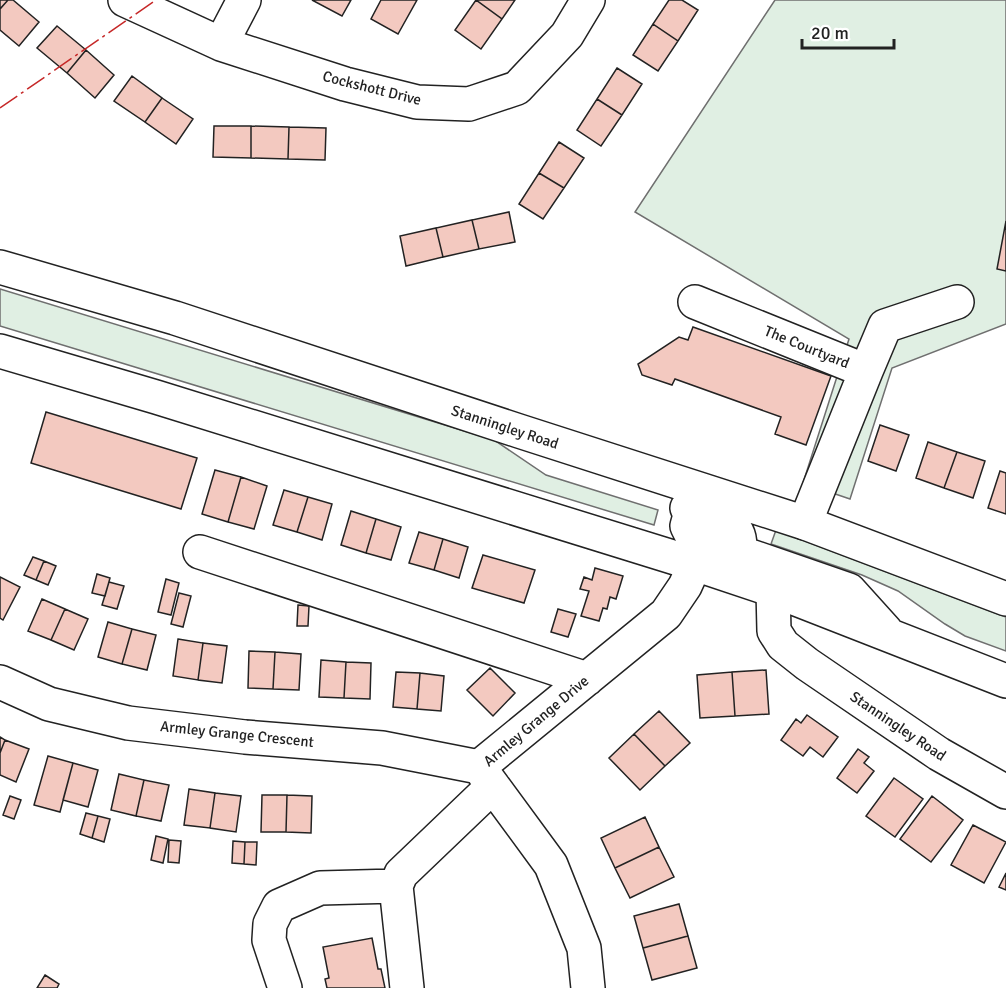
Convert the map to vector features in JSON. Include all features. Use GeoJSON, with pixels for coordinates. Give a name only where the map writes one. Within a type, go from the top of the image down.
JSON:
{"type":"FeatureCollection","features":[{"type":"Feature","properties":{"kind":"main road","name":"Cockshott Drive"},"geometry":{"type":"LineString","coordinates":[[124,0],[221,44],[345,84],[417,102],[469,104],[517,88],[567,34],[588,0]]}},
{"type":"Feature","properties":{"kind":"main road"},"geometry":{"type":"LineString","coordinates":[[221,44],[244,0]]}},
{"type":"Feature","properties":{"kind":"main road","name":"Stanningley Road"},"geometry":{"type":"LineString","coordinates":[[0,267],[174,318],[519,431],[695,499],[805,523],[1006,599]]}},
{"type":"Feature","properties":{"kind":"main road","name":"The Courtyard"},"geometry":{"type":"LineString","coordinates":[[695,302],[866,371],[805,523]]}},
{"type":"Feature","properties":{"kind":"main road"},"geometry":{"type":"LineString","coordinates":[[866,371],[885,326],[957,302]]}},
{"type":"Feature","properties":{"kind":"main road"},"geometry":{"type":"LineString","coordinates":[[0,351],[735,564],[849,590],[889,635]]}},
{"type":"Feature","properties":{"kind":"main road"},"geometry":{"type":"LineString","coordinates":[[699,552],[695,537],[687,526],[695,499],[732,524],[738,532],[735,564]]}},
{"type":"Feature","properties":{"kind":"main road"},"geometry":{"type":"LineString","coordinates":[[200,552],[587,679]]}},
{"type":"Feature","properties":{"kind":"main road","name":"Armley Grange Drive"},"geometry":{"type":"LineString","coordinates":[[588,988],[584,948],[551,866],[486,777],[587,679],[666,614],[685,586],[699,552]]}},
{"type":"Feature","properties":{"kind":"main road"},"geometry":{"type":"LineString","coordinates":[[735,564],[773,590],[1006,681]]}},
{"type":"Feature","properties":{"kind":"main road","name":"Stanningley Road"},"geometry":{"type":"LineString","coordinates":[[773,590],[774,631],[783,645],[807,664],[939,754],[1006,792]]}},
{"type":"Feature","properties":{"kind":"main road","name":"Armley Grange Crescent"},"geometry":{"type":"LineString","coordinates":[[0,682],[50,704],[128,723],[246,737],[382,748],[486,777]]}},
{"type":"Feature","properties":{"kind":"main road"},"geometry":{"type":"LineString","coordinates":[[407,988],[396,886],[401,874],[486,777]]}},
{"type":"Feature","properties":{"kind":"main road"},"geometry":{"type":"LineString","coordinates":[[285,988],[269,940],[270,924],[279,906],[320,888],[396,886]]}},
{"type":"Feature","properties":{"kind":"green space"},"geometry":{"type":"Polygon","coordinates":[[[775,0],[1006,0],[1006,324],[892,368],[850,499],[803,483],[849,339],[635,212],[775,0]]]}},
{"type":"Feature","properties":{"kind":"green space"},"geometry":{"type":"Polygon","coordinates":[[[0,289],[494,440],[546,475],[658,510],[654,525],[0,326],[0,289]]]}},
{"type":"Feature","properties":{"kind":"green space"},"geometry":{"type":"Polygon","coordinates":[[[776,530],[1006,617],[1006,651],[965,636],[898,591],[862,575],[771,544],[776,530]]]}},
{"type":"Feature","properties":{"kind":"building"},"geometry":{"type":"Polygon","coordinates":[[[0,0],[8,0],[0,9],[0,0]]]}},
{"type":"Feature","properties":{"kind":"building"},"geometry":{"type":"Polygon","coordinates":[[[8,0],[13,0],[39,22],[19,46],[0,30],[0,9],[8,0]]]}},
{"type":"Feature","properties":{"kind":"building"},"geometry":{"type":"Polygon","coordinates":[[[312,0],[351,0],[342,16],[312,0]]]}},
{"type":"Feature","properties":{"kind":"building"},"geometry":{"type":"Polygon","coordinates":[[[381,0],[417,0],[398,34],[371,19],[381,0]]]}},
{"type":"Feature","properties":{"kind":"building"},"geometry":{"type":"Polygon","coordinates":[[[476,0],[502,19],[481,49],[455,30],[476,0]]]}},
{"type":"Feature","properties":{"kind":"building"},"geometry":{"type":"Polygon","coordinates":[[[476,0],[515,0],[502,19],[476,0]]]}},
{"type":"Feature","properties":{"kind":"building"},"geometry":{"type":"Polygon","coordinates":[[[669,0],[682,0],[698,10],[678,41],[653,24],[669,0]]]}},
{"type":"Feature","properties":{"kind":"building"},"geometry":{"type":"Polygon","coordinates":[[[653,24],[678,41],[658,71],[633,55],[653,24]]]}},
{"type":"Feature","properties":{"kind":"building"},"geometry":{"type":"Polygon","coordinates":[[[57,26],[86,50],[67,73],[37,48],[57,26]]]}},
{"type":"Feature","properties":{"kind":"building"},"geometry":{"type":"Polygon","coordinates":[[[86,50],[114,75],[95,98],[67,73],[86,50]]]}},
{"type":"Feature","properties":{"kind":"building"},"geometry":{"type":"Polygon","coordinates":[[[617,68],[642,84],[622,115],[597,99],[617,68]]]}},
{"type":"Feature","properties":{"kind":"building"},"geometry":{"type":"Polygon","coordinates":[[[132,76],[162,98],[145,122],[114,101],[132,76]]]}},
{"type":"Feature","properties":{"kind":"building"},"geometry":{"type":"Polygon","coordinates":[[[162,98],[193,119],[176,144],[145,122],[162,98]]]}},
{"type":"Feature","properties":{"kind":"building"},"geometry":{"type":"Polygon","coordinates":[[[597,99],[622,115],[601,146],[577,130],[597,99]]]}},
{"type":"Feature","properties":{"kind":"building"},"geometry":{"type":"Polygon","coordinates":[[[214,126],[251,126],[251,158],[213,157],[214,126]]]}},
{"type":"Feature","properties":{"kind":"building"},"geometry":{"type":"Polygon","coordinates":[[[251,126],[289,127],[288,159],[251,158],[251,126]]]}},
{"type":"Feature","properties":{"kind":"building"},"geometry":{"type":"Polygon","coordinates":[[[289,127],[326,128],[325,160],[288,159],[289,127]]]}},
{"type":"Feature","properties":{"kind":"building"},"geometry":{"type":"Polygon","coordinates":[[[559,142],[584,158],[564,188],[539,173],[559,142]]]}},
{"type":"Feature","properties":{"kind":"building"},"geometry":{"type":"Polygon","coordinates":[[[539,173],[564,188],[543,219],[519,204],[539,173]]]}},
{"type":"Feature","properties":{"kind":"building"},"geometry":{"type":"Polygon","coordinates":[[[509,212],[515,242],[479,249],[472,220],[509,212]]]}},
{"type":"Feature","properties":{"kind":"building"},"geometry":{"type":"Polygon","coordinates":[[[472,220],[479,249],[443,257],[436,228],[472,220]]]}},
{"type":"Feature","properties":{"kind":"building"},"geometry":{"type":"Polygon","coordinates":[[[1006,221],[1006,271],[997,269],[1006,221]]]}},
{"type":"Feature","properties":{"kind":"building"},"geometry":{"type":"Polygon","coordinates":[[[436,228],[443,257],[406,266],[400,236],[436,228]]]}},
{"type":"Feature","properties":{"kind":"building"},"geometry":{"type":"Polygon","coordinates":[[[693,327],[831,376],[806,445],[775,434],[781,417],[675,379],[672,385],[642,375],[638,364],[679,337],[688,340],[693,327]]]}},
{"type":"Feature","properties":{"kind":"building"},"geometry":{"type":"Polygon","coordinates":[[[46,412],[197,458],[181,509],[31,463],[46,412]]]}},
{"type":"Feature","properties":{"kind":"building"},"geometry":{"type":"Polygon","coordinates":[[[880,425],[909,435],[896,471],[868,461],[880,425]]]}},
{"type":"Feature","properties":{"kind":"building"},"geometry":{"type":"Polygon","coordinates":[[[928,442],[957,452],[944,488],[916,478],[928,442]]]}},
{"type":"Feature","properties":{"kind":"building"},"geometry":{"type":"Polygon","coordinates":[[[957,452],[985,461],[973,498],[944,488],[957,452]]]}},
{"type":"Feature","properties":{"kind":"building"},"geometry":{"type":"Polygon","coordinates":[[[215,470],[241,477],[228,522],[202,514],[215,470]]]}},
{"type":"Feature","properties":{"kind":"building"},"geometry":{"type":"Polygon","coordinates":[[[1000,471],[1006,473],[1006,514],[988,508],[1000,471]]]}},
{"type":"Feature","properties":{"kind":"building"},"geometry":{"type":"Polygon","coordinates":[[[241,477],[267,486],[254,529],[228,522],[241,477]]]}},
{"type":"Feature","properties":{"kind":"building"},"geometry":{"type":"Polygon","coordinates":[[[284,490],[308,497],[297,532],[273,525],[284,490]]]}},
{"type":"Feature","properties":{"kind":"building"},"geometry":{"type":"Polygon","coordinates":[[[308,497],[332,504],[322,540],[297,532],[308,497]]]}},
{"type":"Feature","properties":{"kind":"building"},"geometry":{"type":"Polygon","coordinates":[[[351,511],[376,519],[366,553],[341,545],[351,511]]]}},
{"type":"Feature","properties":{"kind":"building"},"geometry":{"type":"Polygon","coordinates":[[[376,519],[401,527],[391,560],[366,553],[376,519]]]}},
{"type":"Feature","properties":{"kind":"building"},"geometry":{"type":"Polygon","coordinates":[[[419,532],[443,539],[434,570],[409,563],[419,532]]]}},
{"type":"Feature","properties":{"kind":"building"},"geometry":{"type":"Polygon","coordinates":[[[443,539],[468,547],[459,578],[434,570],[443,539]]]}},
{"type":"Feature","properties":{"kind":"building"},"geometry":{"type":"Polygon","coordinates":[[[483,555],[535,570],[524,603],[472,588],[483,555]]]}},
{"type":"Feature","properties":{"kind":"building"},"geometry":{"type":"Polygon","coordinates":[[[33,557],[44,561],[36,580],[24,575],[33,557]]]}},
{"type":"Feature","properties":{"kind":"building"},"geometry":{"type":"Polygon","coordinates":[[[44,561],[56,566],[48,585],[36,580],[44,561]]]}},
{"type":"Feature","properties":{"kind":"building"},"geometry":{"type":"Polygon","coordinates":[[[595,568],[623,576],[616,599],[610,597],[607,609],[603,608],[599,621],[581,616],[589,591],[580,589],[584,577],[592,580],[595,568]]]}},
{"type":"Feature","properties":{"kind":"building"},"geometry":{"type":"Polygon","coordinates":[[[97,574],[110,578],[105,596],[92,593],[97,574]]]}},
{"type":"Feature","properties":{"kind":"building"},"geometry":{"type":"Polygon","coordinates":[[[0,577],[20,587],[3,620],[0,618],[0,577]]]}},
{"type":"Feature","properties":{"kind":"building"},"geometry":{"type":"Polygon","coordinates":[[[166,579],[179,583],[171,615],[158,612],[166,579]]]}},
{"type":"Feature","properties":{"kind":"building"},"geometry":{"type":"Polygon","coordinates":[[[109,582],[124,586],[117,609],[102,605],[109,582]]]}},
{"type":"Feature","properties":{"kind":"building"},"geometry":{"type":"Polygon","coordinates":[[[179,593],[191,596],[183,627],[171,624],[179,593]]]}},
{"type":"Feature","properties":{"kind":"building"},"geometry":{"type":"Polygon","coordinates":[[[42,599],[65,609],[51,640],[28,631],[42,599]]]}},
{"type":"Feature","properties":{"kind":"building"},"geometry":{"type":"Polygon","coordinates":[[[298,605],[309,606],[308,626],[297,626],[298,605]]]}},
{"type":"Feature","properties":{"kind":"building"},"geometry":{"type":"Polygon","coordinates":[[[65,609],[88,619],[74,650],[51,640],[65,609]]]}},
{"type":"Feature","properties":{"kind":"building"},"geometry":{"type":"Polygon","coordinates":[[[558,609],[576,614],[568,637],[551,632],[558,609]]]}},
{"type":"Feature","properties":{"kind":"building"},"geometry":{"type":"Polygon","coordinates":[[[108,622],[132,629],[122,664],[98,657],[108,622]]]}},
{"type":"Feature","properties":{"kind":"building"},"geometry":{"type":"Polygon","coordinates":[[[132,629],[156,635],[147,670],[122,664],[132,629]]]}},
{"type":"Feature","properties":{"kind":"building"},"geometry":{"type":"Polygon","coordinates":[[[178,639],[203,643],[198,680],[173,676],[178,639]]]}},
{"type":"Feature","properties":{"kind":"building"},"geometry":{"type":"Polygon","coordinates":[[[203,643],[227,646],[222,683],[198,680],[203,643]]]}},
{"type":"Feature","properties":{"kind":"building"},"geometry":{"type":"Polygon","coordinates":[[[249,651],[275,652],[273,689],[248,688],[249,651]]]}},
{"type":"Feature","properties":{"kind":"building"},"geometry":{"type":"Polygon","coordinates":[[[275,652],[301,654],[299,690],[273,689],[275,652]]]}},
{"type":"Feature","properties":{"kind":"building"},"geometry":{"type":"Polygon","coordinates":[[[321,660],[346,662],[344,698],[319,697],[321,660]]]}},
{"type":"Feature","properties":{"kind":"building"},"geometry":{"type":"Polygon","coordinates":[[[346,662],[371,663],[370,699],[344,698],[346,662]]]}},
{"type":"Feature","properties":{"kind":"building"},"geometry":{"type":"Polygon","coordinates":[[[490,668],[515,693],[493,716],[467,690],[490,668]]]}},
{"type":"Feature","properties":{"kind":"building"},"geometry":{"type":"Polygon","coordinates":[[[766,670],[769,714],[735,716],[732,672],[766,670]]]}},
{"type":"Feature","properties":{"kind":"building"},"geometry":{"type":"Polygon","coordinates":[[[396,672],[420,673],[417,709],[393,707],[396,672]]]}},
{"type":"Feature","properties":{"kind":"building"},"geometry":{"type":"Polygon","coordinates":[[[732,672],[735,716],[700,718],[697,675],[732,672]]]}},
{"type":"Feature","properties":{"kind":"building"},"geometry":{"type":"Polygon","coordinates":[[[420,673],[444,676],[441,711],[417,709],[420,673]]]}},
{"type":"Feature","properties":{"kind":"building"},"geometry":{"type":"Polygon","coordinates":[[[659,711],[690,743],[665,766],[634,734],[659,711]]]}},
{"type":"Feature","properties":{"kind":"building"},"geometry":{"type":"Polygon","coordinates":[[[807,715],[838,737],[823,757],[810,747],[803,756],[781,740],[796,719],[801,723],[807,715]]]}},
{"type":"Feature","properties":{"kind":"building"},"geometry":{"type":"Polygon","coordinates":[[[634,734],[665,766],[640,790],[609,758],[634,734]]]}},
{"type":"Feature","properties":{"kind":"building"},"geometry":{"type":"Polygon","coordinates":[[[0,737],[5,740],[0,753],[0,737]]]}},
{"type":"Feature","properties":{"kind":"building"},"geometry":{"type":"Polygon","coordinates":[[[5,740],[29,749],[16,782],[0,775],[0,753],[5,740]]]}},
{"type":"Feature","properties":{"kind":"building"},"geometry":{"type":"Polygon","coordinates":[[[858,749],[869,757],[864,763],[874,771],[857,793],[837,778],[858,749]]]}},
{"type":"Feature","properties":{"kind":"building"},"geometry":{"type":"Polygon","coordinates":[[[48,756],[73,763],[60,812],[34,805],[48,756]]]}},
{"type":"Feature","properties":{"kind":"building"},"geometry":{"type":"Polygon","coordinates":[[[73,763],[98,770],[88,807],[63,800],[73,763]]]}},
{"type":"Feature","properties":{"kind":"building"},"geometry":{"type":"Polygon","coordinates":[[[119,774],[144,780],[136,816],[111,810],[119,774]]]}},
{"type":"Feature","properties":{"kind":"building"},"geometry":{"type":"Polygon","coordinates":[[[894,778],[923,799],[895,837],[866,816],[894,778]]]}},
{"type":"Feature","properties":{"kind":"building"},"geometry":{"type":"Polygon","coordinates":[[[144,780],[169,785],[161,821],[136,816],[144,780]]]}},
{"type":"Feature","properties":{"kind":"building"},"geometry":{"type":"Polygon","coordinates":[[[189,789],[215,793],[210,828],[184,825],[189,789]]]}},
{"type":"Feature","properties":{"kind":"building"},"geometry":{"type":"Polygon","coordinates":[[[215,793],[241,796],[236,832],[210,828],[215,793]]]}},
{"type":"Feature","properties":{"kind":"building"},"geometry":{"type":"Polygon","coordinates":[[[262,795],[287,795],[286,832],[261,832],[262,795]]]}},
{"type":"Feature","properties":{"kind":"building"},"geometry":{"type":"Polygon","coordinates":[[[287,795],[312,796],[311,833],[286,832],[287,795]]]}},
{"type":"Feature","properties":{"kind":"building"},"geometry":{"type":"Polygon","coordinates":[[[10,796],[21,800],[14,819],[3,815],[10,796]]]}},
{"type":"Feature","properties":{"kind":"building"},"geometry":{"type":"Polygon","coordinates":[[[932,796],[963,820],[931,862],[900,839],[932,796]]]}},
{"type":"Feature","properties":{"kind":"building"},"geometry":{"type":"Polygon","coordinates":[[[86,813],[98,816],[92,838],[80,834],[86,813]]]}},
{"type":"Feature","properties":{"kind":"building"},"geometry":{"type":"Polygon","coordinates":[[[98,816],[110,819],[104,842],[92,838],[98,816]]]}},
{"type":"Feature","properties":{"kind":"building"},"geometry":{"type":"Polygon","coordinates":[[[645,817],[659,847],[615,868],[601,838],[645,817]]]}},
{"type":"Feature","properties":{"kind":"building"},"geometry":{"type":"Polygon","coordinates":[[[973,825],[1006,842],[984,883],[951,865],[973,825]]]}},
{"type":"Feature","properties":{"kind":"building"},"geometry":{"type":"Polygon","coordinates":[[[156,836],[168,839],[163,863],[151,860],[156,836]]]}},
{"type":"Feature","properties":{"kind":"building"},"geometry":{"type":"Polygon","coordinates":[[[169,840],[181,841],[179,863],[168,862],[169,840]]]}},
{"type":"Feature","properties":{"kind":"building"},"geometry":{"type":"Polygon","coordinates":[[[233,841],[245,842],[244,864],[232,863],[233,841]]]}},
{"type":"Feature","properties":{"kind":"building"},"geometry":{"type":"Polygon","coordinates":[[[245,842],[257,842],[256,865],[244,864],[245,842]]]}},
{"type":"Feature","properties":{"kind":"building"},"geometry":{"type":"Polygon","coordinates":[[[659,847],[674,877],[630,898],[615,868],[659,847]]]}},
{"type":"Feature","properties":{"kind":"building"},"geometry":{"type":"Polygon","coordinates":[[[1006,873],[1006,890],[999,887],[1006,873]]]}},
{"type":"Feature","properties":{"kind":"building"},"geometry":{"type":"Polygon","coordinates":[[[679,904],[688,936],[643,948],[634,916],[679,904]]]}},
{"type":"Feature","properties":{"kind":"building"},"geometry":{"type":"Polygon","coordinates":[[[688,936],[697,968],[652,980],[643,948],[688,936]]]}},
{"type":"Feature","properties":{"kind":"building"},"geometry":{"type":"Polygon","coordinates":[[[372,938],[378,969],[381,969],[385,988],[327,988],[325,979],[329,978],[323,947],[372,938]]]}},
{"type":"Feature","properties":{"kind":"building"},"geometry":{"type":"Polygon","coordinates":[[[45,975],[59,984],[57,988],[37,988],[45,975]]]}},
{"type":"Feature","properties":{"kind":"power"},"geometry":{"type":"LineString","coordinates":[[0,108],[156,0]]}}]}
